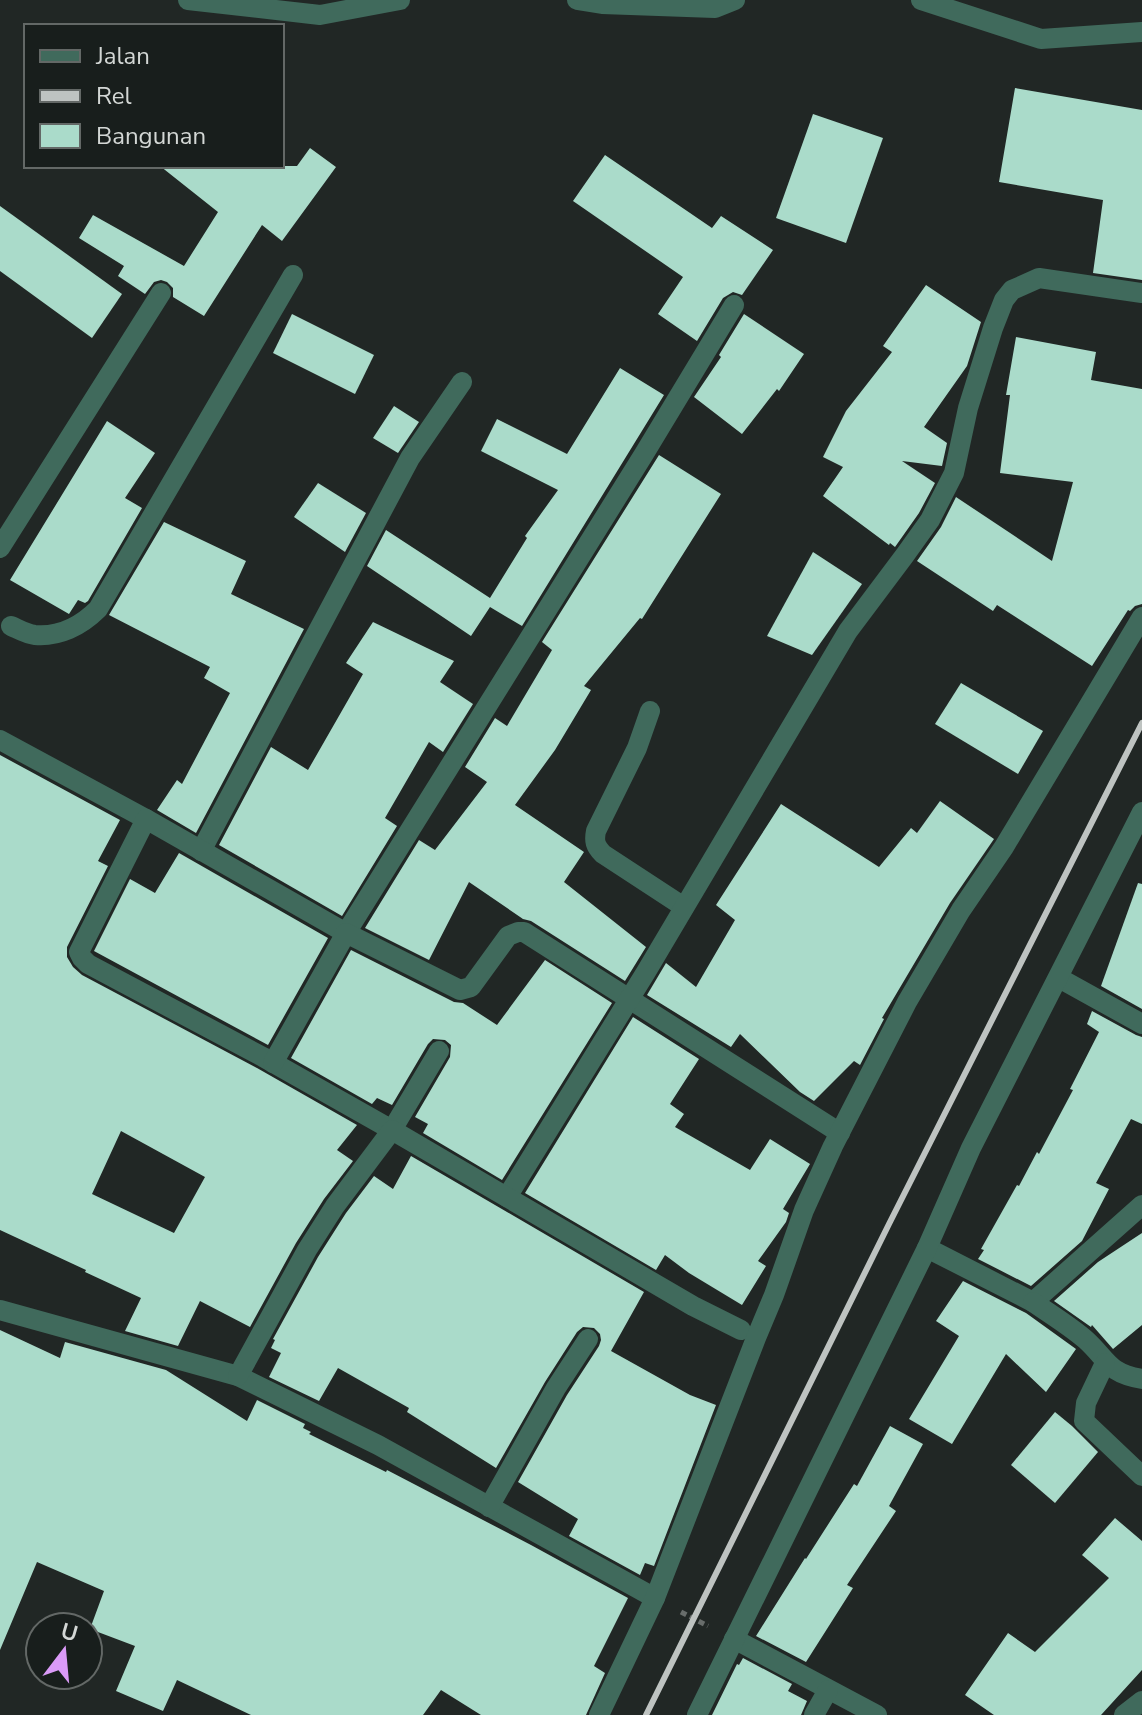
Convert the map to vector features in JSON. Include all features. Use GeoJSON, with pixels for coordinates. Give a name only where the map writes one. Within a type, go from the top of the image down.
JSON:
{"type":"FeatureCollection","features":[{"type":"Feature","properties":{"kind":"street"},"geometry":{"type":"LineString","coordinates":[[188,0],[320,15],[400,0]]}},
{"type":"Feature","properties":{"kind":"street"},"geometry":{"type":"LineString","coordinates":[[577,0],[602,4],[715,8],[735,0]]}},
{"type":"Feature","properties":{"kind":"street"},"geometry":{"type":"LineString","coordinates":[[921,0],[1041,39],[1142,32]]}},
{"type":"Feature","properties":{"kind":"street"},"geometry":{"type":"LineString","coordinates":[[0,645],[5,622],[36,635],[60,633],[87,620],[98,609],[293,275]]}},
{"type":"Feature","properties":{"kind":"street"},"geometry":{"type":"LineString","coordinates":[[507,1197],[629,1000],[848,631],[930,520],[954,473],[968,408],[1004,300],[1012,290],[1039,278],[1142,293]]}},
{"type":"Feature","properties":{"kind":"street"},"geometry":{"type":"LineString","coordinates":[[0,548],[161,293]]}},
{"type":"Feature","properties":{"kind":"street"},"geometry":{"type":"LineString","coordinates":[[273,1063],[346,933],[734,305]]}},
{"type":"Feature","properties":{"kind":"street"},"geometry":{"type":"LineString","coordinates":[[201,851],[410,458],[462,382]]}},
{"type":"Feature","properties":{"kind":"street"},"geometry":{"type":"LineString","coordinates":[[599,1715],[655,1598],[774,1295],[804,1210],[840,1133],[907,1002],[1142,617]]}},
{"type":"Feature","properties":{"kind":"street"},"geometry":{"type":"LineString","coordinates":[[650,711],[637,748],[596,831],[595,843],[603,854],[684,907]]}},
{"type":"Feature","properties":{"kind":"street"},"geometry":{"type":"LineString","coordinates":[[0,740],[346,933],[460,990],[471,987],[508,936],[524,932],[840,1133]]}},
{"type":"Feature","properties":{"kind":"street"},"geometry":{"type":"LineString","coordinates":[[697,1715],[927,1248],[971,1148],[1142,812]]}},
{"type":"Feature","properties":{"kind":"street"},"geometry":{"type":"LineString","coordinates":[[146,819],[80,950],[80,955],[88,964],[273,1063],[693,1306],[741,1330]]}},
{"type":"Feature","properties":{"kind":"street"},"geometry":{"type":"LineString","coordinates":[[1059,978],[1142,1024]]}},
{"type":"Feature","properties":{"kind":"street"},"geometry":{"type":"LineString","coordinates":[[238,1376],[307,1250],[335,1206],[392,1130],[439,1051]]}},
{"type":"Feature","properties":{"kind":"street"},"geometry":{"type":"LineString","coordinates":[[1033,1302],[1142,1205]]}},
{"type":"Feature","properties":{"kind":"street"},"geometry":{"type":"LineString","coordinates":[[927,1248],[1033,1302],[1086,1340],[1105,1363],[1125,1376],[1142,1379]]}},
{"type":"Feature","properties":{"kind":"street"},"geometry":{"type":"LineString","coordinates":[[0,1310],[238,1376],[378,1445],[655,1598]]}},
{"type":"Feature","properties":{"kind":"street"},"geometry":{"type":"LineString","coordinates":[[489,1507],[556,1388],[588,1339]]}},
{"type":"Feature","properties":{"kind":"street"},"geometry":{"type":"LineString","coordinates":[[1105,1363],[1086,1403],[1084,1421],[1142,1476]]}},
{"type":"Feature","properties":{"kind":"street"},"geometry":{"type":"LineString","coordinates":[[734,1639],[877,1715]]}},
{"type":"Feature","properties":{"kind":"street"},"geometry":{"type":"LineString","coordinates":[[814,1715],[828,1690]]}},
{"type":"Feature","properties":{"kind":"street"},"geometry":{"type":"LineString","coordinates":[[1124,1715],[1142,1701]]}},
{"type":"Feature","properties":{"kind":"path"},"geometry":{"type":"LineString","coordinates":[[655,1598],[734,1639]]}},
{"type":"Feature","properties":{"kind":"building"},"geometry":{"type":"Polygon","coordinates":[[[1015,88],[1142,110],[1142,280],[1093,273],[1103,200],[999,182],[1015,88]]]}},
{"type":"Feature","properties":{"kind":"building"},"geometry":{"type":"Polygon","coordinates":[[[813,114],[883,138],[846,243],[776,218],[813,114]]]}},
{"type":"Feature","properties":{"kind":"building"},"geometry":{"type":"Polygon","coordinates":[[[310,148],[336,167],[282,241],[262,225],[204,316],[173,297],[173,288],[167,282],[154,282],[145,294],[118,276],[124,266],[79,238],[93,215],[184,266],[218,212],[163,168],[297,166],[310,148]]]}},
{"type":"Feature","properties":{"kind":"building"},"geometry":{"type":"Polygon","coordinates":[[[605,155],[712,228],[721,216],[773,250],[742,295],[733,292],[723,298],[697,341],[658,314],[683,277],[573,201],[605,155]]]}},
{"type":"Feature","properties":{"kind":"building"},"geometry":{"type":"Polygon","coordinates":[[[0,206],[122,294],[92,338],[0,271],[0,206]]]}},
{"type":"Feature","properties":{"kind":"building"},"geometry":{"type":"Polygon","coordinates":[[[926,285],[981,322],[967,366],[924,427],[947,443],[942,466],[902,461],[935,483],[895,547],[823,496],[843,467],[823,457],[846,411],[892,352],[883,346],[926,285]]]}},
{"type":"Feature","properties":{"kind":"building"},"geometry":{"type":"Polygon","coordinates":[[[292,314],[374,355],[355,394],[273,353],[292,314]]]}},
{"type":"Feature","properties":{"kind":"building"},"geometry":{"type":"Polygon","coordinates":[[[744,314],[804,354],[779,391],[777,389],[742,434],[694,397],[721,357],[719,355],[744,314]]]}},
{"type":"Feature","properties":{"kind":"building"},"geometry":{"type":"Polygon","coordinates":[[[1016,337],[1096,352],[1091,380],[1142,389],[1142,604],[1128,610],[1092,666],[997,605],[993,611],[917,561],[941,527],[956,497],[1052,561],[1073,482],[1000,473],[1010,395],[1006,395],[1016,337]]]}},
{"type":"Feature","properties":{"kind":"building"},"geometry":{"type":"Polygon","coordinates":[[[620,368],[664,395],[522,626],[490,607],[471,636],[367,566],[386,530],[490,598],[527,538],[525,536],[558,490],[481,451],[497,419],[567,454],[620,368]]]}},
{"type":"Feature","properties":{"kind":"building"},"geometry":{"type":"Polygon","coordinates":[[[394,406],[419,422],[398,453],[373,438],[394,406]]]}},
{"type":"Feature","properties":{"kind":"building"},"geometry":{"type":"Polygon","coordinates":[[[107,421],[155,453],[125,498],[142,508],[88,601],[78,600],[69,614],[10,580],[107,421]]]}},
{"type":"Feature","properties":{"kind":"building"},"geometry":{"type":"Polygon","coordinates":[[[659,455],[721,494],[642,619],[584,686],[591,690],[555,750],[515,805],[584,852],[564,882],[646,947],[625,981],[469,882],[429,960],[365,928],[419,840],[435,850],[487,782],[465,767],[495,718],[507,726],[552,650],[542,642],[659,455]]]}},
{"type":"Feature","properties":{"kind":"building"},"geometry":{"type":"Polygon","coordinates":[[[318,483],[366,513],[345,552],[294,517],[318,483]]]}},
{"type":"Feature","properties":{"kind":"building"},"geometry":{"type":"Polygon","coordinates":[[[164,522],[246,561],[231,594],[304,629],[196,833],[157,810],[177,780],[182,784],[230,693],[204,678],[210,667],[109,615],[164,522]]]}},
{"type":"Feature","properties":{"kind":"building"},"geometry":{"type":"Polygon","coordinates":[[[813,552],[862,584],[812,655],[767,636],[813,552]]]}},
{"type":"Feature","properties":{"kind":"building"},"geometry":{"type":"Polygon","coordinates":[[[373,622],[454,661],[440,682],[473,704],[443,752],[429,742],[385,818],[397,826],[342,916],[219,845],[271,747],[308,770],[363,674],[346,663],[373,622]]]}},
{"type":"Feature","properties":{"kind":"building"},"geometry":{"type":"Polygon","coordinates":[[[961,683],[1043,731],[1018,774],[935,724],[961,683]]]}},
{"type":"Feature","properties":{"kind":"building"},"geometry":{"type":"Polygon","coordinates":[[[0,755],[120,820],[98,861],[108,866],[67,947],[67,957],[73,967],[82,975],[357,1125],[337,1150],[353,1161],[296,1243],[250,1327],[200,1301],[178,1346],[125,1331],[141,1298],[0,1230],[0,755]],[[121,1131],[92,1194],[174,1233],[205,1177],[121,1131]]]}},
{"type":"Feature","properties":{"kind":"building"},"geometry":{"type":"Polygon","coordinates":[[[940,801],[994,839],[950,903],[882,1018],[860,1065],[854,1061],[814,1101],[800,1092],[740,1034],[731,1047],[647,995],[666,963],[696,987],[735,920],[716,905],[781,804],[879,867],[911,828],[917,833],[940,801]]]}},
{"type":"Feature","properties":{"kind":"building"},"geometry":{"type":"Polygon","coordinates":[[[179,853],[328,938],[268,1045],[94,951],[130,879],[155,893],[179,853]]]}},
{"type":"Feature","properties":{"kind":"building"},"geometry":{"type":"Polygon","coordinates":[[[1138,883],[1142,884],[1142,1009],[1101,986],[1138,883]]]}},
{"type":"Feature","properties":{"kind":"building"},"geometry":{"type":"Polygon","coordinates":[[[351,950],[454,1002],[463,1003],[497,1025],[545,960],[612,1003],[502,1180],[423,1133],[428,1124],[415,1117],[450,1057],[451,1045],[445,1040],[433,1039],[428,1044],[392,1105],[377,1098],[372,1104],[291,1058],[351,950]]]}},
{"type":"Feature","properties":{"kind":"building"},"geometry":{"type":"Polygon","coordinates":[[[1092,1011],[1142,1037],[1142,1124],[1131,1119],[1096,1183],[1109,1189],[1082,1241],[1031,1286],[978,1259],[1073,1090],[1070,1089],[1099,1032],[1087,1024],[1092,1011]]]}},
{"type":"Feature","properties":{"kind":"building"},"geometry":{"type":"Polygon","coordinates":[[[633,1017],[699,1059],[670,1104],[684,1114],[675,1127],[750,1170],[770,1139],[810,1164],[783,1209],[789,1213],[786,1222],[758,1261],[766,1266],[742,1305],[665,1255],[656,1270],[525,1193],[633,1017]]]}},
{"type":"Feature","properties":{"kind":"building"},"geometry":{"type":"Polygon","coordinates":[[[411,1156],[644,1292],[611,1351],[690,1395],[716,1405],[654,1566],[645,1563],[640,1575],[569,1536],[578,1519],[518,1482],[567,1395],[599,1346],[600,1334],[594,1328],[583,1327],[577,1332],[496,1468],[407,1412],[409,1408],[338,1368],[319,1401],[269,1377],[281,1353],[271,1348],[273,1339],[346,1213],[374,1176],[393,1189],[411,1156]]]}},
{"type":"Feature","properties":{"kind":"building"},"geometry":{"type":"Polygon","coordinates":[[[1142,1233],[1142,1325],[1113,1349],[1092,1325],[1054,1301],[1098,1262],[1142,1233]]]}},
{"type":"Feature","properties":{"kind":"building"},"geometry":{"type":"Polygon","coordinates":[[[963,1281],[1026,1313],[1076,1349],[1046,1392],[1006,1354],[952,1444],[909,1419],[959,1336],[936,1321],[963,1281]]]}},
{"type":"Feature","properties":{"kind":"building"},"geometry":{"type":"Polygon","coordinates":[[[0,1330],[60,1358],[65,1342],[166,1370],[247,1421],[257,1400],[305,1424],[303,1428],[311,1432],[309,1434],[387,1470],[628,1598],[594,1666],[605,1673],[586,1715],[481,1715],[441,1690],[423,1715],[251,1715],[177,1680],[163,1711],[116,1691],[135,1646],[104,1634],[104,1611],[97,1611],[104,1591],[37,1562],[0,1650],[0,1330]]]}},
{"type":"Feature","properties":{"kind":"building"},"geometry":{"type":"Polygon","coordinates":[[[1055,1412],[1098,1452],[1055,1503],[1011,1465],[1055,1412]]]}},
{"type":"Feature","properties":{"kind":"building"},"geometry":{"type":"Polygon","coordinates":[[[890,1426],[923,1444],[889,1506],[896,1511],[847,1585],[853,1588],[806,1662],[756,1636],[854,1484],[857,1486],[890,1426]]]}},
{"type":"Feature","properties":{"kind":"building"},"geometry":{"type":"Polygon","coordinates":[[[1115,1518],[1142,1541],[1142,1670],[1101,1715],[994,1715],[965,1695],[1008,1633],[1035,1652],[1109,1578],[1082,1555],[1115,1518]]]}},
{"type":"Feature","properties":{"kind":"building"},"geometry":{"type":"Polygon","coordinates":[[[743,1658],[792,1684],[788,1691],[807,1701],[801,1715],[712,1715],[737,1664],[743,1658]]]}},
{"type":"Feature","properties":{"kind":"railway"},"geometry":{"type":"LineString","coordinates":[[646,1715],[1142,723]]}}]}
